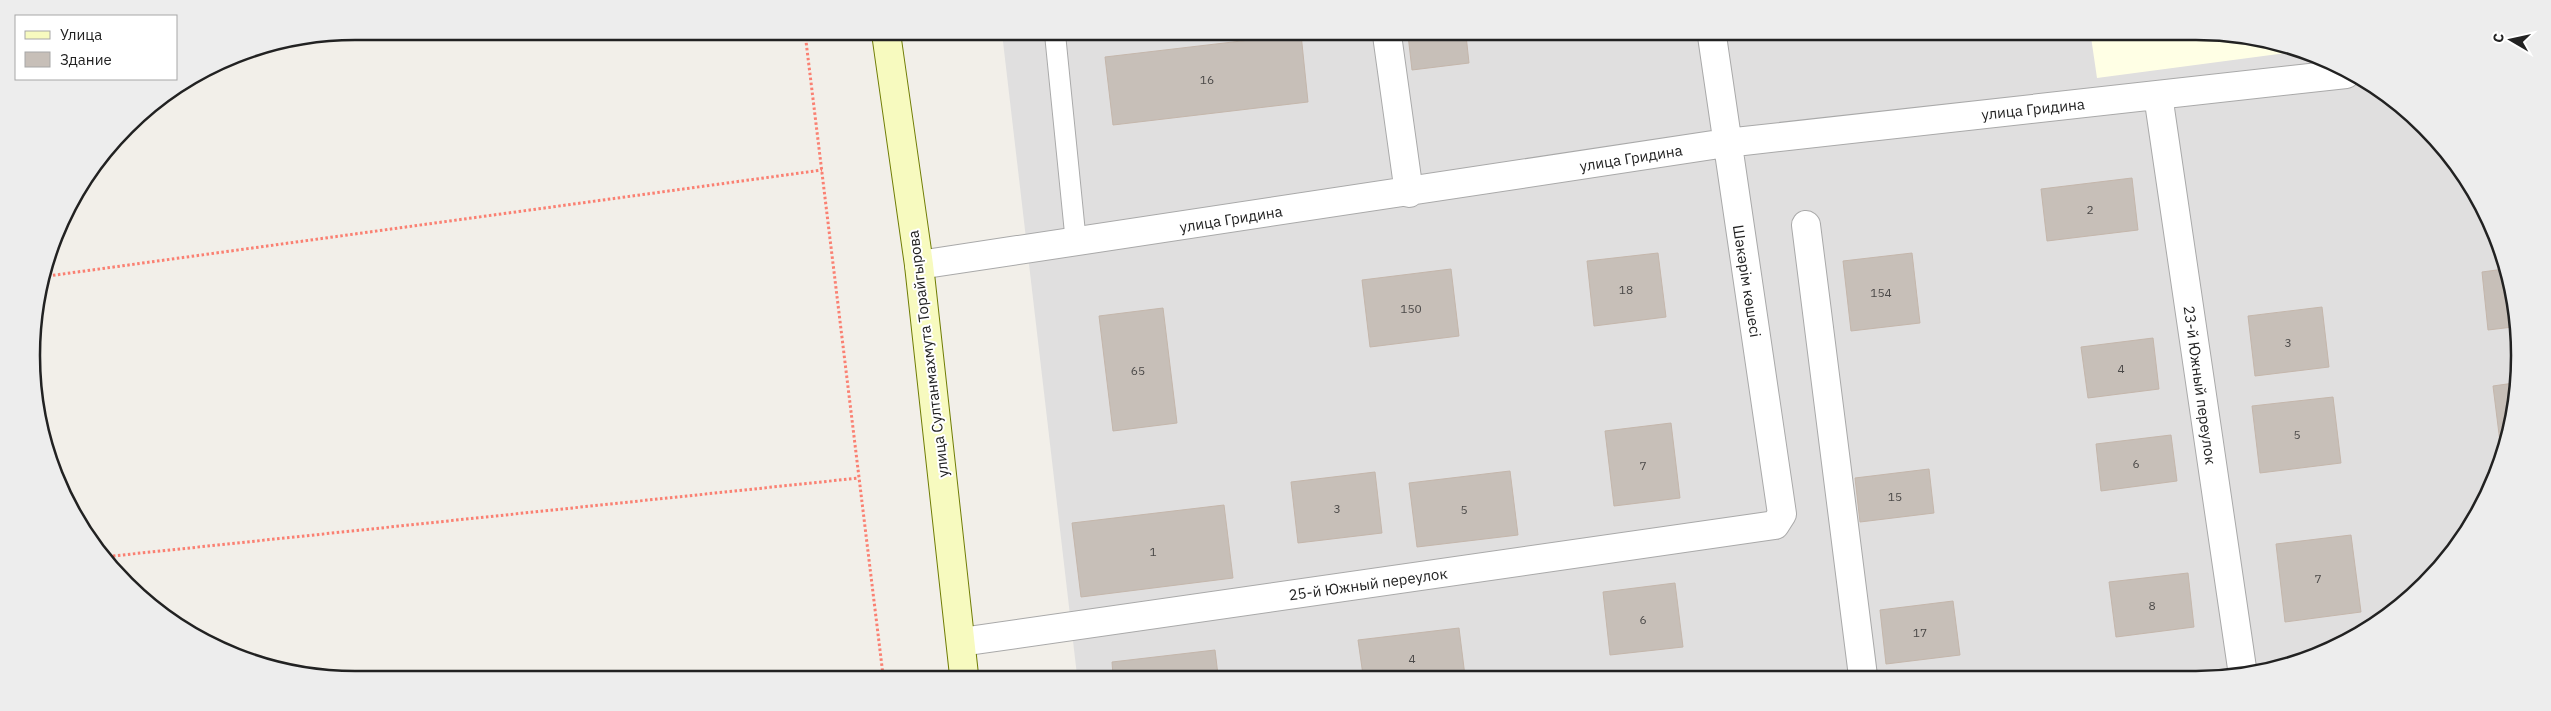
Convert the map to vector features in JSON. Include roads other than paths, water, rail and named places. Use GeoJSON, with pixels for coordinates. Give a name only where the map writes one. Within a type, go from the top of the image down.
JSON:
{"type":"FeatureCollection","features":[{"type":"Feature","properties":{"kind":"main road","name":"улица Султанмахмута Торайгырова"},"geometry":{"type":"LineString","coordinates":[[887,40],[919,265],[964,671]]}},
{"type":"Feature","properties":{"kind":"street"},"geometry":{"type":"LineString","coordinates":[[1388,40],[1409,193]]}},
{"type":"Feature","properties":{"kind":"street","name":"Шәкәрім көшесі"},"geometry":{"type":"LineString","coordinates":[[1713,40],[1726,143],[1782,514],[1775,525]]}},
{"type":"Feature","properties":{"kind":"street","name":"улица Гридина"},"geometry":{"type":"LineString","coordinates":[[919,265],[1409,193],[1726,143],[2339,75]]}},
{"type":"Feature","properties":{"kind":"street","name":"23-й Южный переулок"},"geometry":{"type":"LineString","coordinates":[[2158,95],[2242,667]]}},
{"type":"Feature","properties":{"kind":"street"},"geometry":{"type":"LineString","coordinates":[[1806,225],[1862,671]]}},
{"type":"Feature","properties":{"kind":"street","name":"25-й Южный переулок"},"geometry":{"type":"LineString","coordinates":[[961,642],[1775,525]]}},
{"type":"Feature","properties":{"kind":"lane"},"geometry":{"type":"LineString","coordinates":[[1056,40],[1076,242]]}}]}
